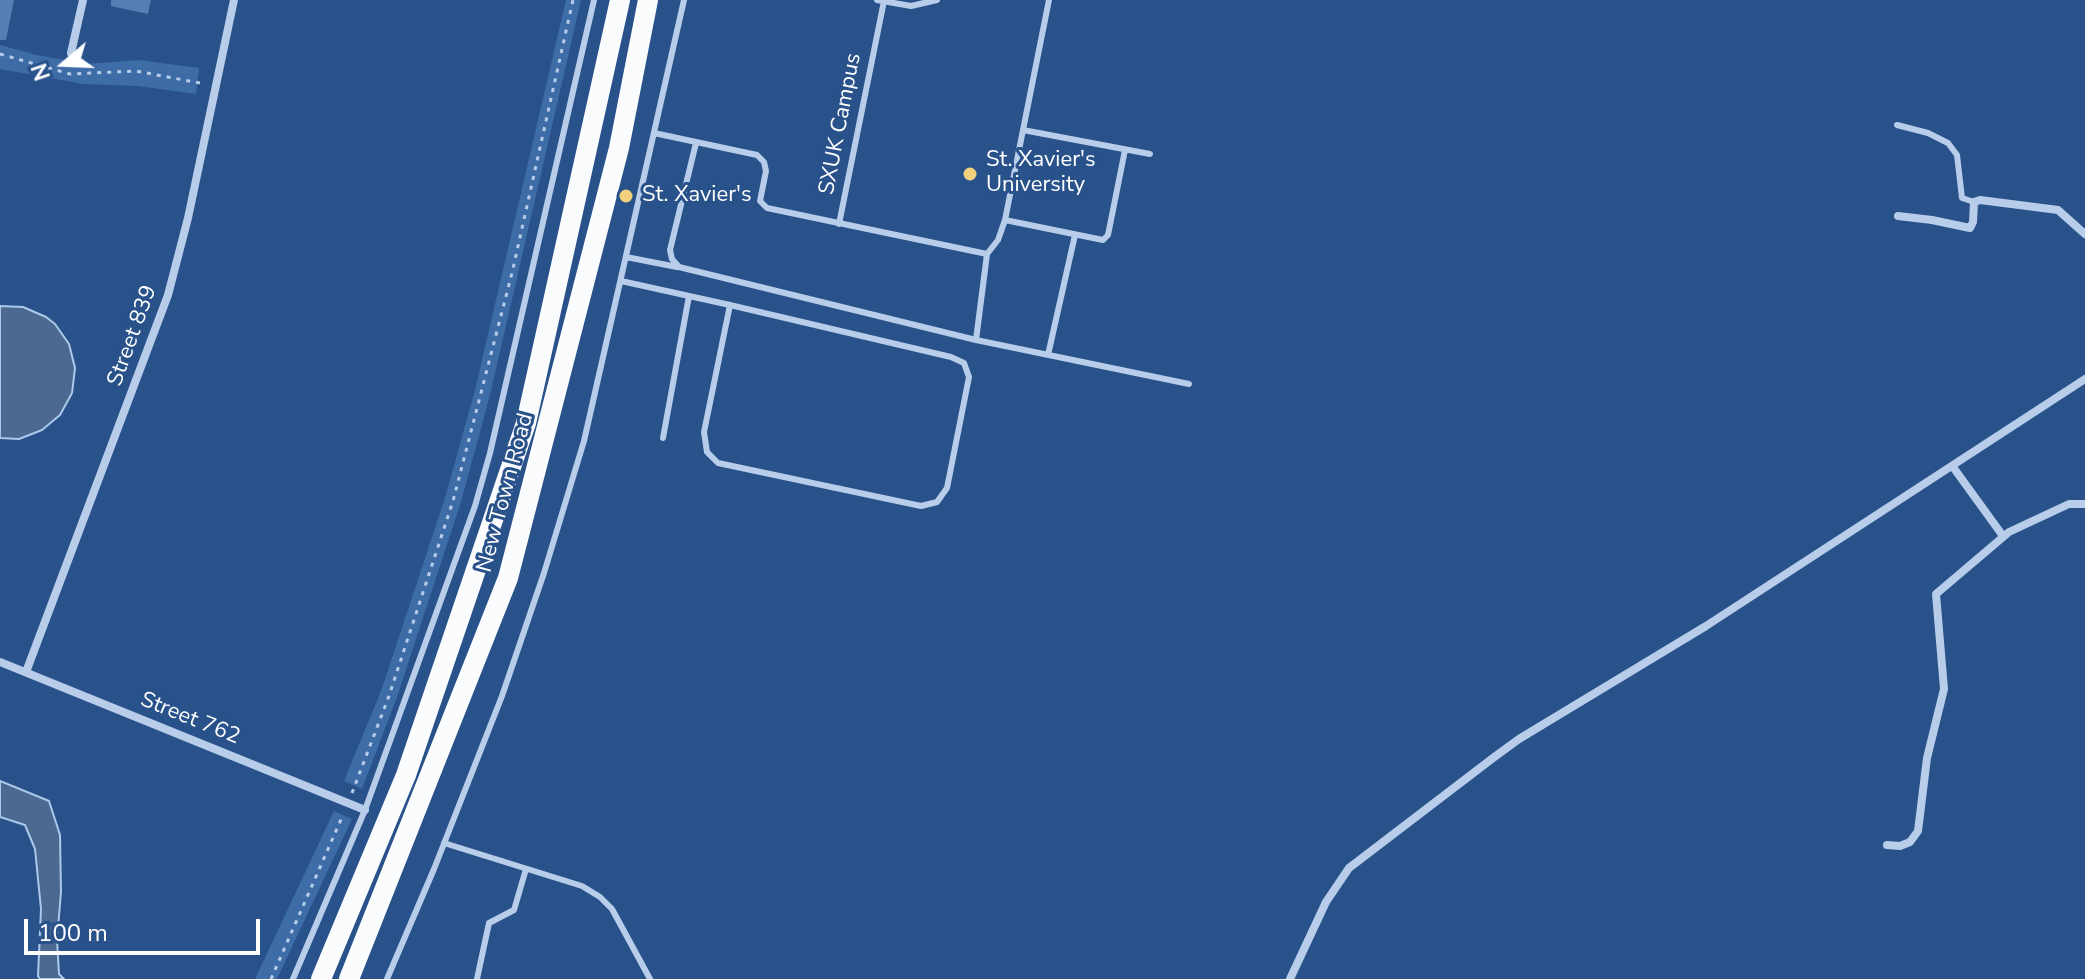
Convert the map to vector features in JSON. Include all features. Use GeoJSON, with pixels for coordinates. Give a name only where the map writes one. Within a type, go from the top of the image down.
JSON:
{"type":"FeatureCollection","features":[{"type":"Feature","properties":{"kind":"main road","name":"New Town Road"},"geometry":{"type":"LineString","coordinates":[[321,979],[406,775],[526,423],[620,0]]}},
{"type":"Feature","properties":{"kind":"main road","name":"New Town Road"},"geometry":{"type":"LineString","coordinates":[[349,979],[508,578],[619,148],[648,0]]}},
{"type":"Feature","properties":{"kind":"street"},"geometry":{"type":"LineString","coordinates":[[71,53],[83,0]]}},
{"type":"Feature","properties":{"kind":"street","name":"Street 839"},"geometry":{"type":"LineString","coordinates":[[26,672],[168,295],[188,218],[234,0]]}},
{"type":"Feature","properties":{"kind":"street"},"geometry":{"type":"LineString","coordinates":[[1898,216],[1970,228],[1974,202],[1980,200],[2058,210],[2085,234]]}},
{"type":"Feature","properties":{"kind":"street"},"geometry":{"type":"LineString","coordinates":[[1290,979],[1326,902],[1349,868],[1519,739],[1706,626],[2085,379]]}},
{"type":"Feature","properties":{"kind":"street"},"geometry":{"type":"LineString","coordinates":[[1953,467],[2003,536]]}},
{"type":"Feature","properties":{"kind":"street"},"geometry":{"type":"LineString","coordinates":[[1887,845],[1900,846],[1910,842],[1918,831],[1927,758],[1944,689],[1936,594],[2003,536],[2069,504],[2085,504]]}},
{"type":"Feature","properties":{"kind":"street","name":"Street 762"},"geometry":{"type":"LineString","coordinates":[[0,662],[365,810]]}},
{"type":"Feature","properties":{"kind":"lane"},"geometry":{"type":"LineString","coordinates":[[293,979],[365,810],[475,506],[490,453],[594,0]]}},
{"type":"Feature","properties":{"kind":"lane"},"geometry":{"type":"LineString","coordinates":[[387,979],[502,696],[549,559],[584,441],[684,0]]}},
{"type":"Feature","properties":{"kind":"lane","name":"SXUK Campus"},"geometry":{"type":"LineString","coordinates":[[937,0],[911,6],[881,1],[839,224],[987,254]]}},
{"type":"Feature","properties":{"kind":"lane"},"geometry":{"type":"LineString","coordinates":[[976,340],[987,254],[998,240],[1005,220],[1049,0]]}},
{"type":"Feature","properties":{"kind":"lane"},"geometry":{"type":"LineString","coordinates":[[1897,125],[1928,133],[1948,143],[1957,155],[1962,198],[1974,202]]}},
{"type":"Feature","properties":{"kind":"lane"},"geometry":{"type":"LineString","coordinates":[[1023,130],[1150,154]]}},
{"type":"Feature","properties":{"kind":"lane"},"geometry":{"type":"LineString","coordinates":[[654,133],[757,155],[764,162],[766,171],[760,201],[762,206],[839,224]]}},
{"type":"Feature","properties":{"kind":"lane"},"geometry":{"type":"LineString","coordinates":[[679,267],[672,259],[670,250],[696,143]]}},
{"type":"Feature","properties":{"kind":"lane"},"geometry":{"type":"LineString","coordinates":[[1005,220],[1100,240],[1106,238],[1125,150]]}},
{"type":"Feature","properties":{"kind":"lane"},"geometry":{"type":"LineString","coordinates":[[1048,355],[1075,235]]}},
{"type":"Feature","properties":{"kind":"lane"},"geometry":{"type":"LineString","coordinates":[[626,257],[679,267],[976,340],[1189,384]]}},
{"type":"Feature","properties":{"kind":"lane"},"geometry":{"type":"LineString","coordinates":[[621,281],[730,305],[951,357],[964,363],[969,377],[947,488],[937,502],[921,506],[718,463],[707,452],[704,432],[730,305]]}},
{"type":"Feature","properties":{"kind":"lane"},"geometry":{"type":"LineString","coordinates":[[663,438],[689,296]]}},
{"type":"Feature","properties":{"kind":"lane"},"geometry":{"type":"LineString","coordinates":[[444,843],[582,886],[600,897],[612,909],[643,975],[650,979]]}},
{"type":"Feature","properties":{"kind":"lane"},"geometry":{"type":"LineString","coordinates":[[477,979],[489,923],[514,910],[526,869]]}},
{"type":"Feature","properties":{"kind":"path"},"geometry":{"type":"LineString","coordinates":[[271,979],[348,803],[389,696],[453,501],[512,273],[573,0]]}},
{"type":"Feature","properties":{"kind":"path"},"geometry":{"type":"LineString","coordinates":[[0,54],[70,74],[136,71],[217,85]]}},
{"type":"Feature","properties":{"kind":"shaded area"},"geometry":{"type":"Polygon","coordinates":[[[566,0],[581,0],[490,395],[461,502],[397,697],[362,789],[344,781],[381,691],[445,498],[475,390],[566,0]]]}},
{"type":"Feature","properties":{"kind":"shaded area"},"geometry":{"type":"Polygon","coordinates":[[[0,45],[87,64],[139,60],[199,68],[196,94],[138,86],[83,84],[0,69],[0,45]]]}},
{"type":"Feature","properties":{"kind":"shaded area"},"geometry":{"type":"Polygon","coordinates":[[[0,306],[23,307],[55,324],[69,344],[75,368],[72,393],[60,415],[42,430],[19,439],[0,438],[0,306]]]}},
{"type":"Feature","properties":{"kind":"shaded area"},"geometry":{"type":"Polygon","coordinates":[[[0,781],[49,801],[60,835],[61,892],[57,940],[59,974],[64,979],[40,979],[38,976],[41,909],[35,849],[25,825],[0,817],[0,781]]]}},
{"type":"Feature","properties":{"kind":"shaded area"},"geometry":{"type":"Polygon","coordinates":[[[334,811],[352,819],[277,979],[255,979],[334,811]]]}},
{"type":"Feature","properties":{"kind":"building"},"geometry":{"type":"Polygon","coordinates":[[[0,0],[14,0],[6,40],[0,40],[0,0]]]}},
{"type":"Feature","properties":{"kind":"building"},"geometry":{"type":"Polygon","coordinates":[[[111,0],[151,0],[148,14],[111,6],[111,0]]]}},
{"type":"Feature","properties":{"kind":"place","name":"St. Xavier's University"},"geometry":{"type":"Point","coordinates":[970,174]}},
{"type":"Feature","properties":{"kind":"place","name":"St. Xavier's"},"geometry":{"type":"Point","coordinates":[626,196]}}]}
